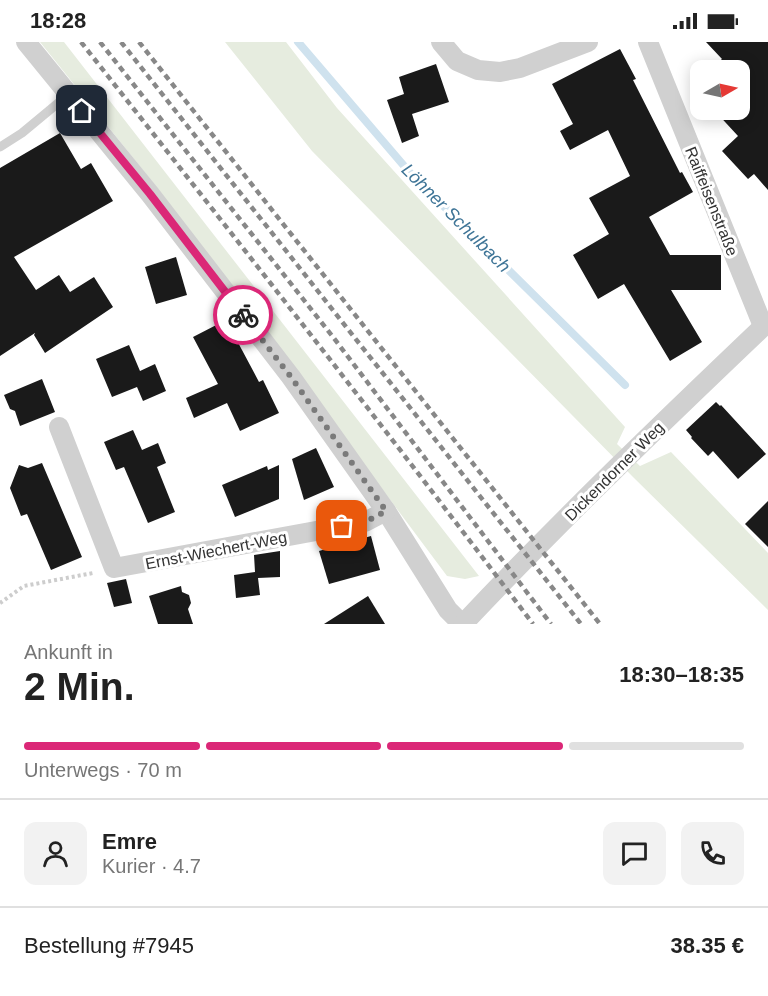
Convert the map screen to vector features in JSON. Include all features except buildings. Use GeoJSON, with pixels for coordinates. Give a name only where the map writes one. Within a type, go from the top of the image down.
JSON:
{"type":"FeatureCollection","features":[{"type":"Feature","properties":{"kind":"street"},"geometry":{"type":"LineString","coordinates":[[26,42],[150,194],[291,377],[386,511],[448,610],[463,624]]}},
{"type":"Feature","properties":{"kind":"street"},"geometry":{"type":"LineString","coordinates":[[441,42],[457,61],[478,70],[500,72],[520,68],[588,42]]}},
{"type":"Feature","properties":{"kind":"street","name":"Raiffeisenstraße"},"geometry":{"type":"LineString","coordinates":[[648,42],[766,324]]}},
{"type":"Feature","properties":{"kind":"street","name":"Dickendorner Weg"},"geometry":{"type":"LineString","coordinates":[[463,624],[629,456],[766,324]]}},
{"type":"Feature","properties":{"kind":"street"},"geometry":{"type":"LineString","coordinates":[[59,427],[114,568]]}},
{"type":"Feature","properties":{"kind":"street","name":"Ernst-Wiechert-Weg"},"geometry":{"type":"LineString","coordinates":[[114,568],[365,522],[386,511]]}},
{"type":"Feature","properties":{"kind":"lane"},"geometry":{"type":"LineString","coordinates":[[0,147],[22,133],[69,94]]}},
{"type":"Feature","properties":{"kind":"path"},"geometry":{"type":"LineString","coordinates":[[0,603],[24,586],[114,568]]}},
{"type":"Feature","properties":{"kind":"shaded area"},"geometry":{"type":"Polygon","coordinates":[[[40,42],[64,42],[479,576],[465,579],[447,576],[155,185],[40,42]]]}},
{"type":"Feature","properties":{"kind":"shaded area"},"geometry":{"type":"Polygon","coordinates":[[[225,42],[286,42],[337,108],[625,427],[617,444],[640,466],[671,452],[768,553],[768,610],[633,477],[312,151],[225,42]]]}},
{"type":"Feature","properties":{"kind":"waterway","name":"Löhner Schulbach"},"geometry":{"type":"LineString","coordinates":[[298,42],[411,174],[625,385]]}},
{"type":"Feature","properties":{"kind":"railway"},"geometry":{"type":"LineString","coordinates":[[81,42],[252,259],[533,624]]}},
{"type":"Feature","properties":{"kind":"railway"},"geometry":{"type":"LineString","coordinates":[[100,42],[333,337],[551,624]]}},
{"type":"Feature","properties":{"kind":"railway"},"geometry":{"type":"LineString","coordinates":[[121,42],[581,624]]}},
{"type":"Feature","properties":{"kind":"railway"},"geometry":{"type":"LineString","coordinates":[[139,42],[600,624]]}},
{"type":"Feature","properties":{"kind":"way so far"},"geometry":{"type":"LineString","coordinates":[[243,315],[291,377],[386,511],[365,522],[342,526]]}},
{"type":"Feature","properties":{"kind":"route"},"geometry":{"type":"LineString","coordinates":[[82,111],[150,194],[243,315]]}}]}
